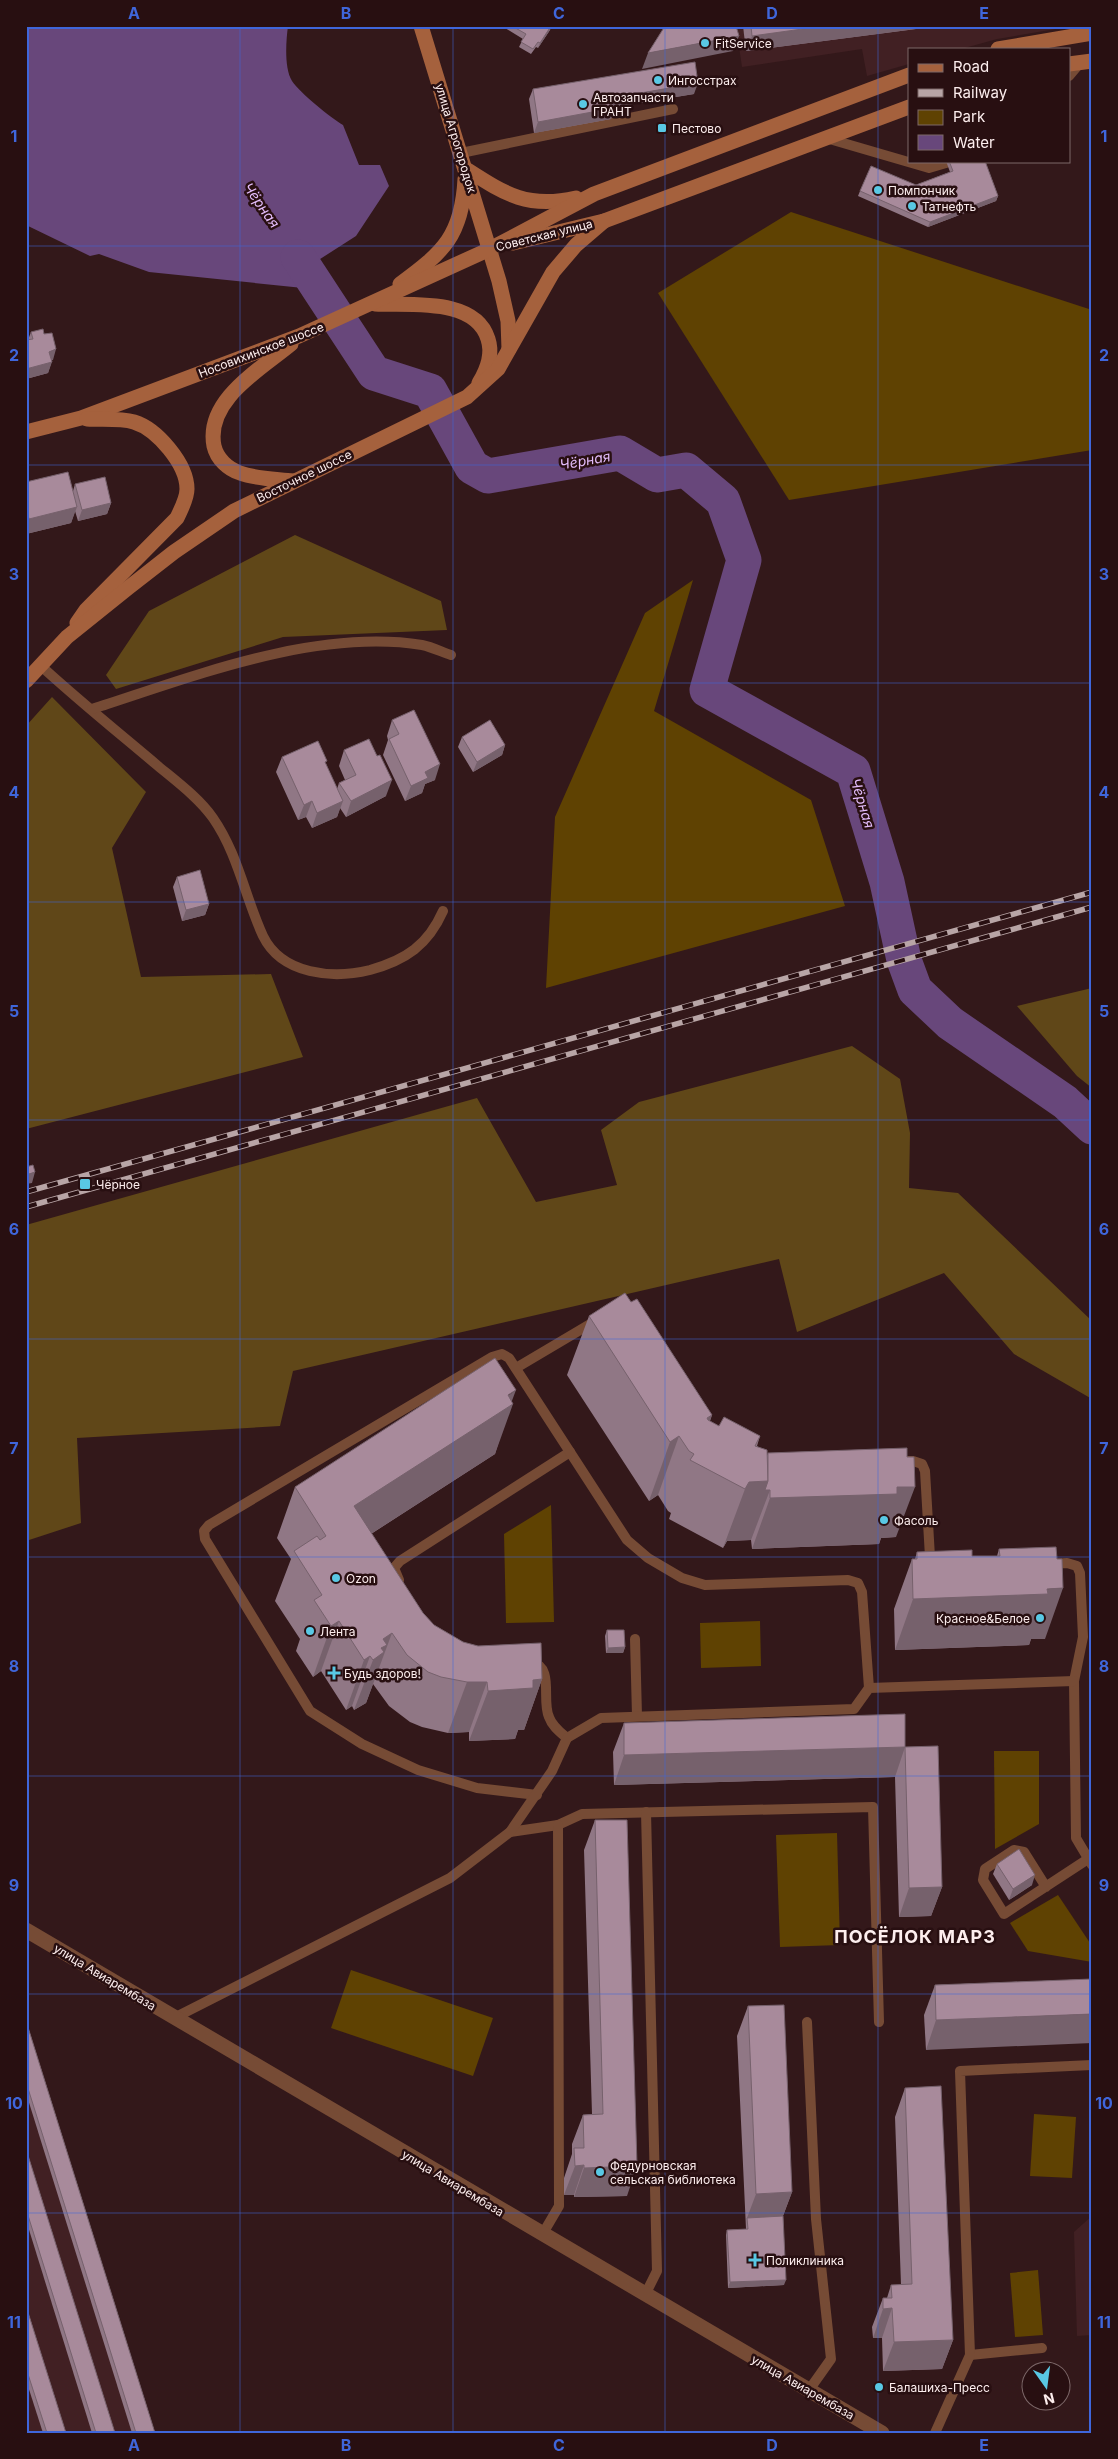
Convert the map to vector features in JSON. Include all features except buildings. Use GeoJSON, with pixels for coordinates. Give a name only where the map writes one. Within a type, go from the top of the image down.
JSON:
{"type":"FeatureCollection","features":[{"type":"Feature","properties":{"kind":"main road","name":"улица Агрогородок"},"geometry":{"type":"LineString","coordinates":[[422,26],[490,249]]}},
{"type":"Feature","properties":{"kind":"main road"},"geometry":{"type":"LineString","coordinates":[[1004,48],[1092,32]]}},
{"type":"Feature","properties":{"kind":"main road","name":"Советская улица"},"geometry":{"type":"LineString","coordinates":[[490,249],[594,194],[908,76]]}},
{"type":"Feature","properties":{"kind":"main road","name":"Советская улица"},"geometry":{"type":"LineString","coordinates":[[490,249],[604,221],[908,107]]}},
{"type":"Feature","properties":{"kind":"main road"},"geometry":{"type":"LineString","coordinates":[[466,169],[501,192],[524,200],[542,203],[559,202],[594,194]]}},
{"type":"Feature","properties":{"kind":"main road"},"geometry":{"type":"LineString","coordinates":[[373,304],[430,262],[446,244],[458,224],[464,205],[466,169]]}},
{"type":"Feature","properties":{"kind":"main road","name":"Восточное шоссе"},"geometry":{"type":"LineString","coordinates":[[26,681],[68,637],[174,552],[234,511],[463,398],[498,369],[552,272],[576,245],[604,221]]}},
{"type":"Feature","properties":{"kind":"main road"},"geometry":{"type":"LineString","coordinates":[[490,249],[505,304],[509,350]]}},
{"type":"Feature","properties":{"kind":"main road","name":"Носовихинское шоссе"},"geometry":{"type":"LineString","coordinates":[[26,432],[81,418],[299,336],[373,304],[490,249]]}},
{"type":"Feature","properties":{"kind":"main road"},"geometry":{"type":"LineString","coordinates":[[373,304],[448,307],[466,312],[480,323],[488,338],[490,356],[484,374],[463,398]]}},
{"type":"Feature","properties":{"kind":"main road"},"geometry":{"type":"LineString","coordinates":[[293,481],[251,476],[229,468],[218,455],[213,437],[214,424],[225,402],[299,336]]}},
{"type":"Feature","properties":{"kind":"main road"},"geometry":{"type":"LineString","coordinates":[[68,637],[86,610],[177,518],[184,504],[187,488],[182,472],[168,446],[148,429],[133,422],[81,418]]}},
{"type":"Feature","properties":{"kind":"street","name":"улица Авиарембаза"},"geometry":{"type":"LineString","coordinates":[[26,1930],[542,2235],[882,2433]]}},
{"type":"Feature","properties":{"kind":"lane"},"geometry":{"type":"LineString","coordinates":[[1070,75],[1080,63]]}},
{"type":"Feature","properties":{"kind":"lane"},"geometry":{"type":"LineString","coordinates":[[461,153],[673,109]]}},
{"type":"Feature","properties":{"kind":"lane"},"geometry":{"type":"LineString","coordinates":[[825,137],[908,162]]}},
{"type":"Feature","properties":{"kind":"lane"},"geometry":{"type":"LineString","coordinates":[[909,162],[929,168],[946,162]]}},
{"type":"Feature","properties":{"kind":"lane"},"geometry":{"type":"LineString","coordinates":[[92,709],[217,668],[311,648],[390,643],[424,645],[451,655]]}},
{"type":"Feature","properties":{"kind":"lane"},"geometry":{"type":"LineString","coordinates":[[40,665],[177,782],[212,817],[236,861],[264,937],[286,962],[302,969],[324,974],[347,974],[381,967],[398,960],[426,940],[443,910]]}},
{"type":"Feature","properties":{"kind":"lane"},"geometry":{"type":"LineString","coordinates":[[516,1368],[602,1316]]}},
{"type":"Feature","properties":{"kind":"lane"},"geometry":{"type":"LineString","coordinates":[[174,2018],[450,1878],[510,1832],[537,1796],[552,1771],[567,1738],[601,1718],[854,1709],[868,1688],[862,1592],[858,1583],[848,1580],[705,1585],[682,1578],[648,1558],[627,1540],[516,1368],[509,1358],[502,1354],[492,1357],[209,1526],[204,1531],[205,1540],[310,1711],[362,1744],[418,1770],[477,1788],[537,1796]]}},
{"type":"Feature","properties":{"kind":"lane"},"geometry":{"type":"LineString","coordinates":[[404,1587],[394,1568],[400,1562],[570,1452]]}},
{"type":"Feature","properties":{"kind":"lane"},"geometry":{"type":"LineString","coordinates":[[894,1462],[913,1461],[922,1464],[925,1471],[930,1557],[934,1565],[943,1568]]}},
{"type":"Feature","properties":{"kind":"lane"},"geometry":{"type":"LineString","coordinates":[[1039,1564],[1067,1563],[1077,1566],[1080,1573],[1087,1637]]}},
{"type":"Feature","properties":{"kind":"lane"},"geometry":{"type":"LineString","coordinates":[[1046,1887],[1024,1852],[1014,1850],[985,1870],[983,1880],[1004,1914],[1090,1862],[1076,1838],[1074,1681],[1087,1637],[1092,1627]]}},
{"type":"Feature","properties":{"kind":"lane"},"geometry":{"type":"LineString","coordinates":[[635,1639],[637,1716]]}},
{"type":"Feature","properties":{"kind":"lane"},"geometry":{"type":"LineString","coordinates":[[524,1662],[533,1662],[541,1666],[545,1673],[546,1709],[549,1718],[567,1738]]}},
{"type":"Feature","properties":{"kind":"lane"},"geometry":{"type":"LineString","coordinates":[[868,1688],[1074,1681]]}},
{"type":"Feature","properties":{"kind":"lane"},"geometry":{"type":"LineString","coordinates":[[510,1832],[558,1825],[582,1814],[873,1807],[879,2022]]}},
{"type":"Feature","properties":{"kind":"lane"},"geometry":{"type":"LineString","coordinates":[[645,2295],[657,2271],[646,1812]]}},
{"type":"Feature","properties":{"kind":"lane"},"geometry":{"type":"LineString","coordinates":[[542,2235],[559,2206],[558,1825]]}},
{"type":"Feature","properties":{"kind":"lane"},"geometry":{"type":"LineString","coordinates":[[807,2022],[816,2219],[830,2359],[809,2390]]}},
{"type":"Feature","properties":{"kind":"lane"},"geometry":{"type":"LineString","coordinates":[[935,2433],[970,2355],[960,2071],[1092,2065]]}},
{"type":"Feature","properties":{"kind":"lane"},"geometry":{"type":"LineString","coordinates":[[970,2355],[1042,2348]]}},
{"type":"Feature","properties":{"kind":"shaded area"},"geometry":{"type":"Polygon","coordinates":[[[736,26],[1073,26],[997,39],[965,48],[908,48],[908,64],[867,76],[862,49],[742,67],[736,26]]]}},
{"type":"Feature","properties":{"kind":"shaded area"},"geometry":{"type":"Polygon","coordinates":[[[295,535],[441,601],[447,630],[283,637],[116,689],[106,675],[149,611],[295,535]]]}},
{"type":"Feature","properties":{"kind":"shaded area"},"geometry":{"type":"Polygon","coordinates":[[[52,697],[146,792],[112,848],[141,977],[271,974],[303,1057],[26,1129],[26,726],[52,697]]]}},
{"type":"Feature","properties":{"kind":"shaded area"},"geometry":{"type":"Polygon","coordinates":[[[1092,988],[1092,1088],[1077,1076],[1017,1006],[1092,988]]]}},
{"type":"Feature","properties":{"kind":"shaded area"},"geometry":{"type":"Polygon","coordinates":[[[852,1046],[900,1079],[910,1133],[909,1188],[958,1193],[1092,1321],[1092,1399],[1014,1354],[944,1273],[797,1332],[779,1259],[293,1371],[280,1426],[77,1438],[81,1523],[26,1541],[26,1225],[477,1098],[536,1202],[617,1185],[601,1130],[639,1102],[852,1046]]]}},
{"type":"Feature","properties":{"kind":"shaded area"},"geometry":{"type":"Polygon","coordinates":[[[26,2019],[155,2433],[26,2433],[26,2019]]]}},
{"type":"Feature","properties":{"kind":"shaded area"},"geometry":{"type":"Polygon","coordinates":[[[1092,2216],[1092,2335],[1077,2336],[1074,2232],[1092,2216]]]}},
{"type":"Feature","properties":{"kind":"green space"},"geometry":{"type":"Polygon","coordinates":[[[791,212],[1092,310],[1092,450],[789,500],[658,293],[791,212]]]}},
{"type":"Feature","properties":{"kind":"green space"},"geometry":{"type":"Polygon","coordinates":[[[693,580],[654,711],[811,800],[845,906],[546,988],[555,817],[645,613],[693,580]]]}},
{"type":"Feature","properties":{"kind":"green space"},"geometry":{"type":"Polygon","coordinates":[[[551,1505],[554,1622],[506,1623],[504,1534],[551,1505]]]}},
{"type":"Feature","properties":{"kind":"green space"},"geometry":{"type":"Polygon","coordinates":[[[760,1621],[761,1666],[701,1668],[700,1623],[760,1621]]]}},
{"type":"Feature","properties":{"kind":"green space"},"geometry":{"type":"Polygon","coordinates":[[[994,1751],[1039,1751],[1039,1824],[995,1849],[994,1751]]]}},
{"type":"Feature","properties":{"kind":"green space"},"geometry":{"type":"Polygon","coordinates":[[[837,1833],[840,1945],[780,1947],[776,1835],[837,1833]]]}},
{"type":"Feature","properties":{"kind":"green space"},"geometry":{"type":"Polygon","coordinates":[[[1058,1895],[1092,1946],[1092,1962],[1028,1951],[1010,1923],[1058,1895]]]}},
{"type":"Feature","properties":{"kind":"green space"},"geometry":{"type":"Polygon","coordinates":[[[351,1970],[493,2018],[473,2076],[331,2028],[351,1970]]]}},
{"type":"Feature","properties":{"kind":"green space"},"geometry":{"type":"Polygon","coordinates":[[[1034,2114],[1076,2117],[1072,2178],[1030,2176],[1034,2114]]]}},
{"type":"Feature","properties":{"kind":"green space"},"geometry":{"type":"Polygon","coordinates":[[[1038,2270],[1043,2335],[1015,2337],[1010,2273],[1038,2270]]]}},
{"type":"Feature","properties":{"kind":"water"},"geometry":{"type":"Polygon","coordinates":[[[26,26],[288,26],[287,62],[289,76],[292,81],[301,92],[343,125],[359,165],[380,165],[389,186],[356,236],[317,261],[328,274],[325,295],[303,288],[149,272],[99,254],[90,256],[26,225],[26,26]]]}},
{"type":"Feature","properties":{"kind":"waterway","name":"Чёрная"},"geometry":{"type":"LineString","coordinates":[[298,257],[374,373],[430,391],[472,467],[488,476],[620,453],[657,475],[686,470],[723,501],[744,560],[707,690],[853,771],[887,882],[904,960],[915,990],[950,1023],[1065,1102],[1092,1127]]}},
{"type":"Feature","properties":{"kind":"railway"},"geometry":{"type":"LineString","coordinates":[[26,1192],[1092,892]]}},
{"type":"Feature","properties":{"kind":"railway"},"geometry":{"type":"LineString","coordinates":[[26,1207],[1092,907]]}},
{"type":"Feature","properties":{"kind":"place","name":"FitService"},"geometry":{"type":"Point","coordinates":[705,43]}},
{"type":"Feature","properties":{"kind":"place","name":"Ингосстрах"},"geometry":{"type":"Point","coordinates":[658,80]}},
{"type":"Feature","properties":{"kind":"place","name":"Автозапчасти ГРАНТ"},"geometry":{"type":"Point","coordinates":[583,104]}},
{"type":"Feature","properties":{"kind":"place","name":"Пестово"},"geometry":{"type":"Point","coordinates":[662,128]}},
{"type":"Feature","properties":{"kind":"place","name":"Помпончик"},"geometry":{"type":"Point","coordinates":[878,190]}},
{"type":"Feature","properties":{"kind":"place","name":"Татнефть"},"geometry":{"type":"Point","coordinates":[912,206]}},
{"type":"Feature","properties":{"kind":"place","name":"Чёрное"},"geometry":{"type":"Point","coordinates":[85,1184]}},
{"type":"Feature","properties":{"kind":"place","name":"Фасоль"},"geometry":{"type":"Point","coordinates":[884,1520]}},
{"type":"Feature","properties":{"kind":"place","name":"Ozon"},"geometry":{"type":"Point","coordinates":[336,1578]}},
{"type":"Feature","properties":{"kind":"place","name":"Красное&Белое"},"geometry":{"type":"Point","coordinates":[1040,1618]}},
{"type":"Feature","properties":{"kind":"place","name":"Лента"},"geometry":{"type":"Point","coordinates":[310,1631]}},
{"type":"Feature","properties":{"kind":"place","name":"Будь здоров!"},"geometry":{"type":"Point","coordinates":[334,1673]}},
{"type":"Feature","properties":{"kind":"place","name":"Федурновская сельская библиотека"},"geometry":{"type":"Point","coordinates":[600,2172]}},
{"type":"Feature","properties":{"kind":"place","name":"Поликлиника"},"geometry":{"type":"Point","coordinates":[755,2260]}},
{"type":"Feature","properties":{"kind":"place","name":"Балашиха-Пресс"},"geometry":{"type":"Point","coordinates":[879,2387]}},
{"type":"Feature","properties":{"kind":"district","name":"ПОСЁЛОК МАРЗ"},"geometry":{"type":"Point","coordinates":[915,1936]}}]}
